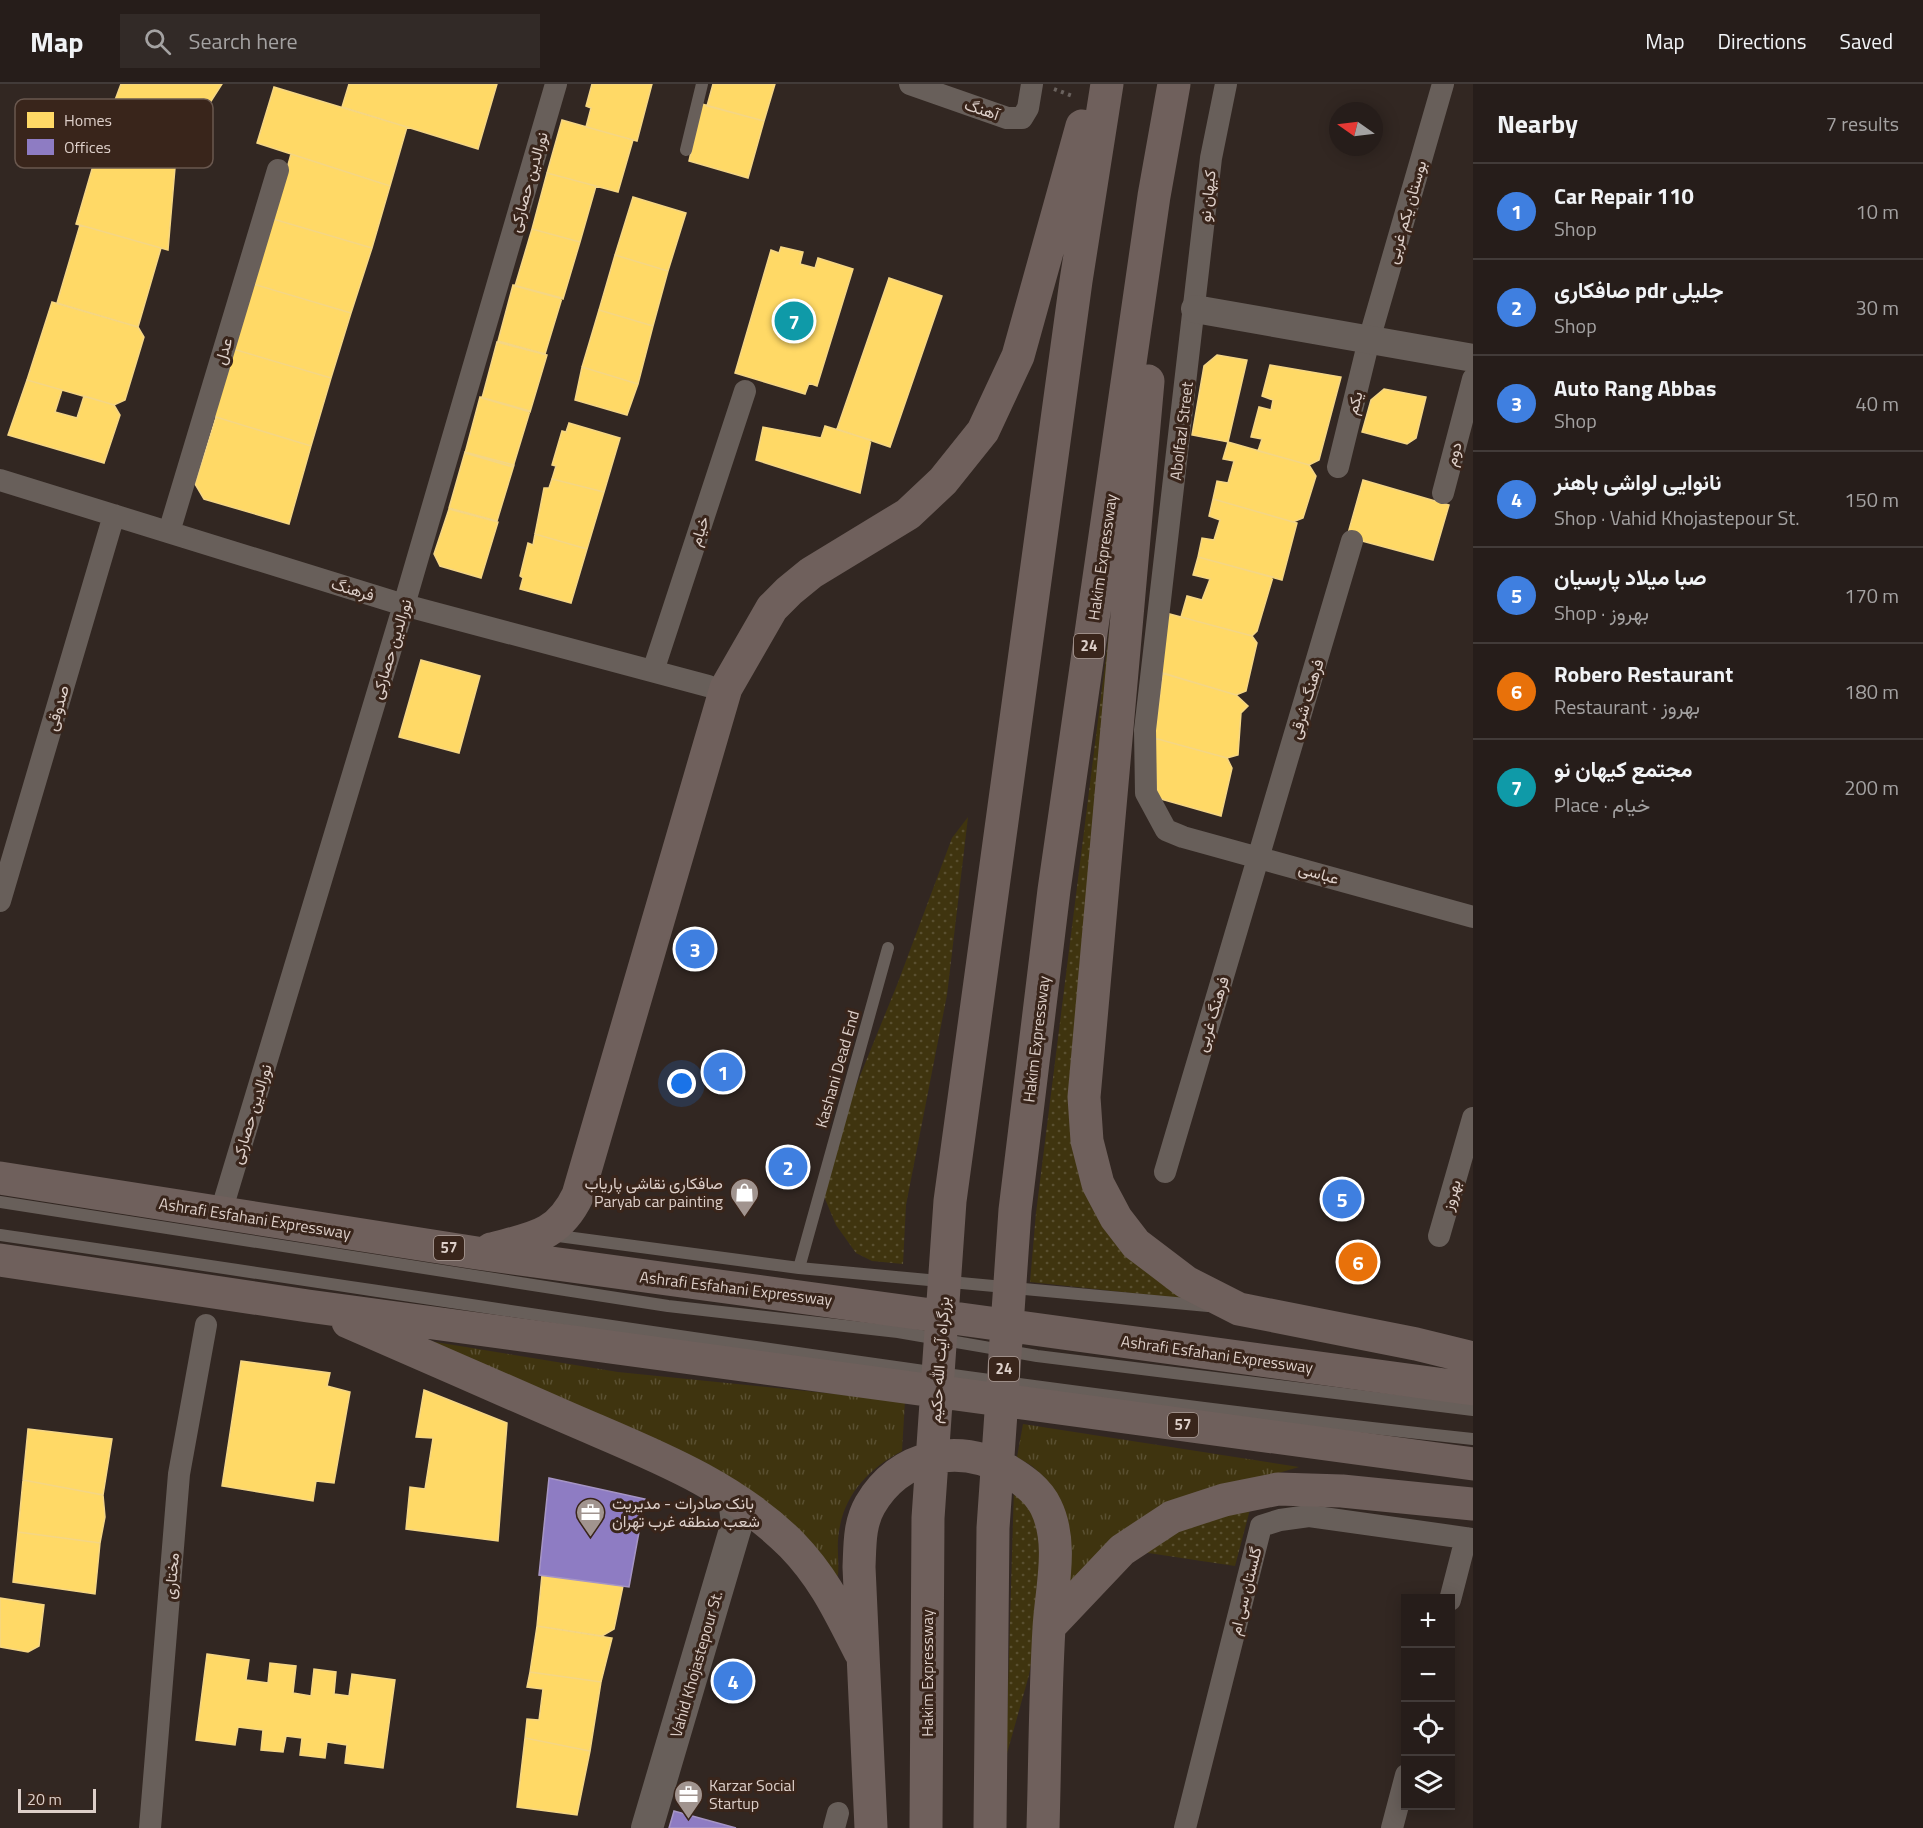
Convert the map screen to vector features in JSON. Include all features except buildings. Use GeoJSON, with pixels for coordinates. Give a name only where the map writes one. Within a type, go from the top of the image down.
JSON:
{"type":"FeatureCollection","features":[{"type":"Feature","properties":{"kind":"highway"},"geometry":{"type":"LineString","coordinates":[[477,1253],[553,1229],[568,1215],[578,1195],[726,688],[772,608],[811,573],[908,514],[943,481],[984,431],[1018,356],[1094,84]]}},
{"type":"Feature","properties":{"kind":"highway","name":"بزرگراه آیت الله حکیم"},"geometry":{"type":"LineString","coordinates":[[928,1518],[950,1201],[1076,281],[1107,84]]}},
{"type":"Feature","properties":{"kind":"highway","name":"Hakim Expressway"},"geometry":{"type":"LineString","coordinates":[[990,1828],[993,1528],[1015,1210],[1054,890],[1154,196],[1174,84]]}},
{"type":"Feature","properties":{"kind":"highway"},"geometry":{"type":"LineString","coordinates":[[1154,196],[1148,384],[1084,1097],[1088,1141],[1098,1185],[1116,1218],[1136,1244],[1186,1282],[1239,1309],[1416,1344],[1473,1358]]}},
{"type":"Feature","properties":{"kind":"highway","name":"Ashrafi Esfahani Expressway"},"geometry":{"type":"LineString","coordinates":[[0,1179],[477,1253],[1473,1389]]}},
{"type":"Feature","properties":{"kind":"highway","name":"57"},"geometry":{"type":"LineString","coordinates":[[0,1260],[308,1306],[1473,1464]]}},
{"type":"Feature","properties":{"kind":"highway"},"geometry":{"type":"LineString","coordinates":[[308,1306],[636,1448],[693,1474],[734,1499],[763,1519],[785,1539],[825,1584],[865,1661]]}},
{"type":"Feature","properties":{"kind":"highway"},"geometry":{"type":"LineString","coordinates":[[871,1828],[859,1555],[860,1532],[869,1506],[888,1480],[913,1464],[947,1456],[966,1455],[988,1459],[1027,1482],[1046,1507],[1054,1534],[1055,1572],[1049,1627],[1042,1828]]}},
{"type":"Feature","properties":{"kind":"highway"},"geometry":{"type":"LineString","coordinates":[[1049,1627],[1131,1544],[1172,1517],[1224,1500],[1278,1489],[1342,1491],[1473,1504]]}},
{"type":"Feature","properties":{"kind":"highway","name":"Hakim Expressway"},"geometry":{"type":"LineString","coordinates":[[926,1828],[928,1518]]}},
{"type":"Feature","properties":{"kind":"main road","name":"Vahid Khojastepour St."},"geometry":{"type":"LineString","coordinates":[[647,1828],[737,1522],[734,1499]]}},
{"type":"Feature","properties":{"kind":"street","name":"نورالدین حصارکی"},"geometry":{"type":"LineString","coordinates":[[221,1212],[404,605],[556,84]]}},
{"type":"Feature","properties":{"kind":"street","name":"آهنگ"},"geometry":{"type":"LineString","coordinates":[[910,84],[1007,118],[1022,118],[1028,108],[1032,84]]}},
{"type":"Feature","properties":{"kind":"street","name":"کیهان نو"},"geometry":{"type":"LineString","coordinates":[[1195,309],[1211,158],[1226,84]]}},
{"type":"Feature","properties":{"kind":"street","name":"بوستان یکم غربی"},"geometry":{"type":"LineString","coordinates":[[1370,340],[1443,84]]}},
{"type":"Feature","properties":{"kind":"street","name":"عدل"},"geometry":{"type":"LineString","coordinates":[[169,532],[278,170]]}},
{"type":"Feature","properties":{"kind":"street"},"geometry":{"type":"LineString","coordinates":[[1195,309],[1473,358]]}},
{"type":"Feature","properties":{"kind":"street","name":"Abolfazl Street"},"geometry":{"type":"LineString","coordinates":[[1166,830],[1146,793],[1145,730],[1195,309]]}},
{"type":"Feature","properties":{"kind":"street","name":"یکم"},"geometry":{"type":"LineString","coordinates":[[1338,467],[1370,340]]}},
{"type":"Feature","properties":{"kind":"street","name":"دوم"},"geometry":{"type":"LineString","coordinates":[[1443,493],[1473,379]]}},
{"type":"Feature","properties":{"kind":"street","name":"خیام"},"geometry":{"type":"LineString","coordinates":[[653,671],[745,391]]}},
{"type":"Feature","properties":{"kind":"street","name":"فرهنگ"},"geometry":{"type":"LineString","coordinates":[[0,480],[404,605],[708,686]]}},
{"type":"Feature","properties":{"kind":"street","name":"صدوقی"},"geometry":{"type":"LineString","coordinates":[[0,901],[114,515]]}},
{"type":"Feature","properties":{"kind":"street","name":"فرهنگ شرقی"},"geometry":{"type":"LineString","coordinates":[[1259,856],[1353,541]]}},
{"type":"Feature","properties":{"kind":"street","name":"عباسی"},"geometry":{"type":"LineString","coordinates":[[1166,830],[1473,917]]}},
{"type":"Feature","properties":{"kind":"street","name":"فرهنگ غربی"},"geometry":{"type":"LineString","coordinates":[[1165,1172],[1259,856]]}},
{"type":"Feature","properties":{"kind":"street","name":"بهروز"},"geometry":{"type":"LineString","coordinates":[[1439,1236],[1473,1118]]}},
{"type":"Feature","properties":{"kind":"street","name":"مختاری"},"geometry":{"type":"LineString","coordinates":[[150,1828],[179,1474],[206,1325]]}},
{"type":"Feature","properties":{"kind":"street","name":"گلستان سی ام"},"geometry":{"type":"LineString","coordinates":[[1185,1828],[1262,1526],[1280,1520],[1309,1516],[1470,1538]]}},
{"type":"Feature","properties":{"kind":"street"},"geometry":{"type":"LineString","coordinates":[[1452,1594],[1470,1538]]}},
{"type":"Feature","properties":{"kind":"street"},"geometry":{"type":"LineString","coordinates":[[1392,1828],[1401,1794]]}},
{"type":"Feature","properties":{"kind":"lane"},"geometry":{"type":"LineString","coordinates":[[686,150],[702,84]]}},
{"type":"Feature","properties":{"kind":"lane","name":"Kashani Dead End"},"geometry":{"type":"LineString","coordinates":[[798,1268],[888,948]]}},
{"type":"Feature","properties":{"kind":"lane"},"geometry":{"type":"LineString","coordinates":[[0,1202],[668,1306],[898,1332],[1037,1356],[1473,1410]]}},
{"type":"Feature","properties":{"kind":"lane"},"geometry":{"type":"LineString","coordinates":[[540,1234],[798,1268],[1239,1309]]}},
{"type":"Feature","properties":{"kind":"lane"},"geometry":{"type":"LineString","coordinates":[[0,1235],[895,1367],[1290,1420],[1473,1439]]}},
{"type":"Feature","properties":{"kind":"green space"},"geometry":{"type":"Polygon","coordinates":[[[1123,521],[1079,1150],[1187,1299],[1030,1282],[1036,1213],[1123,521]]]}},
{"type":"Feature","properties":{"kind":"green space"},"geometry":{"type":"Polygon","coordinates":[[[968,817],[947,995],[906,1205],[903,1264],[872,1261],[856,1253],[836,1225],[823,1194],[838,1130],[897,985],[952,838],[968,817]]]}},
{"type":"Feature","properties":{"kind":"green space"},"geometry":{"type":"Polygon","coordinates":[[[405,1337],[618,1372],[905,1401],[902,1451],[867,1476],[850,1498],[840,1525],[837,1581],[796,1535],[405,1337]]]}},
{"type":"Feature","properties":{"kind":"green space"},"geometry":{"type":"Polygon","coordinates":[[[1023,1424],[1299,1467],[1265,1477],[1062,1597],[1044,1477],[1017,1457],[1023,1424]]]}},
{"type":"Feature","properties":{"kind":"green space"},"geometry":{"type":"Polygon","coordinates":[[[1014,1487],[1030,1505],[1040,1528],[1040,1613],[1029,1675],[1006,1757],[1014,1487]]]}},
{"type":"Feature","properties":{"kind":"green space"},"geometry":{"type":"Polygon","coordinates":[[[1252,1502],[1235,1566],[1135,1551],[1161,1534],[1252,1502]]]}},
{"type":"Feature","properties":{"kind":"place","name":"مجتمع کیهان نو"},"geometry":{"type":"Point","coordinates":[794,321]}},
{"type":"Feature","properties":{"kind":"place","name":"Auto Rang Abbas"},"geometry":{"type":"Point","coordinates":[695,949]}},
{"type":"Feature","properties":{"kind":"place","name":"Car Repair 110"},"geometry":{"type":"Point","coordinates":[723,1072]}},
{"type":"Feature","properties":{"kind":"place","name":"صافکاری pdr جلیلی"},"geometry":{"type":"Point","coordinates":[788,1167]}},
{"type":"Feature","properties":{"kind":"place","name":"صبا میلاد پارسیان"},"geometry":{"type":"Point","coordinates":[1342,1199]}},
{"type":"Feature","properties":{"kind":"place","name":"صافکاری نقاشی پاریاب Paryab car painting"},"geometry":{"type":"Point","coordinates":[744,1218]}},
{"type":"Feature","properties":{"kind":"place","name":"Robero Restaurant"},"geometry":{"type":"Point","coordinates":[1358,1262]}},
{"type":"Feature","properties":{"kind":"place","name":"بانک صادرات - مدیریت شعب منطقه غرب تهران"},"geometry":{"type":"Point","coordinates":[591,1538]}},
{"type":"Feature","properties":{"kind":"place","name":"نانوایی لواشی باهنر"},"geometry":{"type":"Point","coordinates":[733,1681]}},
{"type":"Feature","properties":{"kind":"place","name":"Karzar Social Startup"},"geometry":{"type":"Point","coordinates":[688,1820]}}]}
